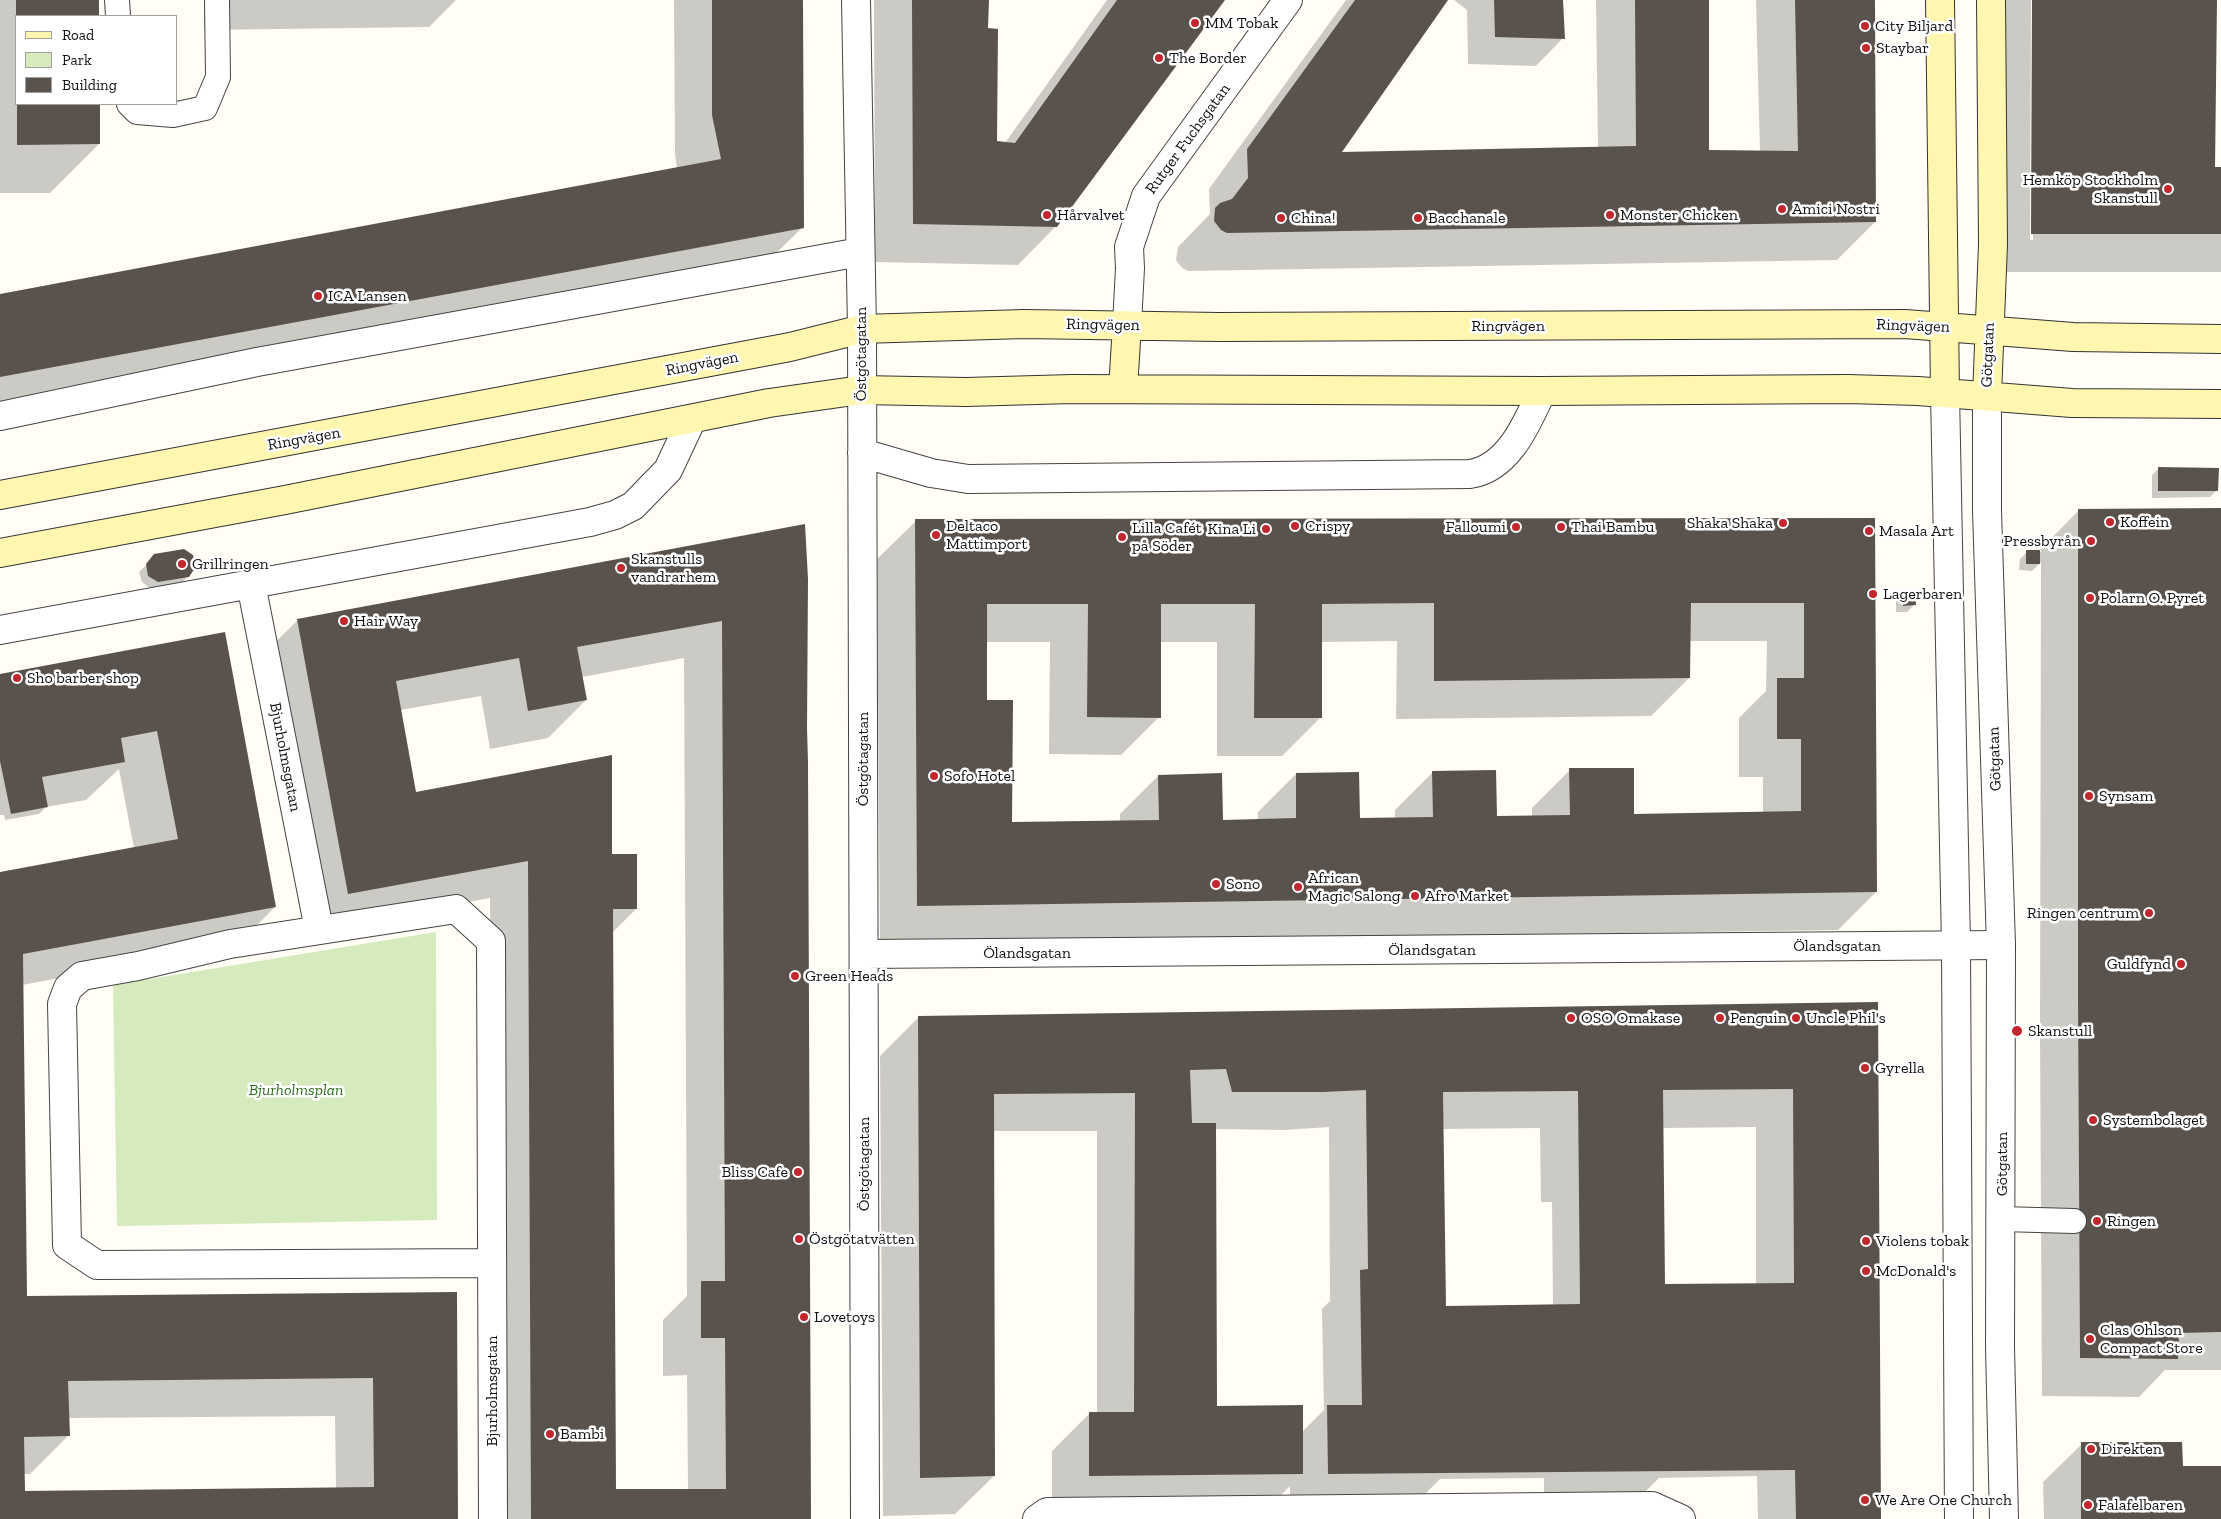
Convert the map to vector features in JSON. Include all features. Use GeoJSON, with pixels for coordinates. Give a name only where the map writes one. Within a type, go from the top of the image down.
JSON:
{"type":"FeatureCollection","features":[{"type":"Feature","properties":{"kind":"main road"},"geometry":{"type":"LineString","coordinates":[[1940,0],[1945,393]]}},
{"type":"Feature","properties":{"kind":"main road","name":"Götgatan"},"geometry":{"type":"LineString","coordinates":[[1987,396],[1994,244],[1991,0]]}},
{"type":"Feature","properties":{"kind":"main road","name":"Ringvägen"},"geometry":{"type":"LineString","coordinates":[[0,495],[790,347],[862,329],[1024,324],[1219,327],[1905,324],[2073,337],[2221,339]]}},
{"type":"Feature","properties":{"kind":"main road"},"geometry":{"type":"LineString","coordinates":[[1122,389],[1127,325]]}},
{"type":"Feature","properties":{"kind":"main road"},"geometry":{"type":"LineString","coordinates":[[0,552],[285,500],[769,403],[861,390],[966,392],[1122,389],[1848,390],[1945,393],[2072,403],[2221,404]]}},
{"type":"Feature","properties":{"kind":"street","name":"Östgötagatan"},"geometry":{"type":"LineString","coordinates":[[856,0],[862,329],[865,1519]]}},
{"type":"Feature","properties":{"kind":"street","name":"Rutger Fuchsgatan"},"geometry":{"type":"LineString","coordinates":[[1127,325],[1130,268],[1129,247],[1146,196],[1288,0]]}},
{"type":"Feature","properties":{"kind":"street"},"geometry":{"type":"LineString","coordinates":[[0,416],[258,362],[860,252]]}},
{"type":"Feature","properties":{"kind":"street"},"geometry":{"type":"LineString","coordinates":[[862,453],[931,473],[968,479],[1470,474],[1479,473],[1488,468],[1515,443],[1526,427],[1542,391]]}},
{"type":"Feature","properties":{"kind":"street"},"geometry":{"type":"LineString","coordinates":[[1945,393],[1956,946],[1959,1519]]}},
{"type":"Feature","properties":{"kind":"street","name":"Götgatan"},"geometry":{"type":"LineString","coordinates":[[1987,396],[1987,511],[2001,945],[2002,1219],[2000,1347],[2004,1519]]}},
{"type":"Feature","properties":{"kind":"street"},"geometry":{"type":"LineString","coordinates":[[0,630],[570,526],[615,515],[633,506],[668,470],[692,419]]}},
{"type":"Feature","properties":{"kind":"street","name":"Bjurholmsgatan"},"geometry":{"type":"LineString","coordinates":[[251,584],[319,929]]}},
{"type":"Feature","properties":{"kind":"street"},"geometry":{"type":"LineString","coordinates":[[456,909],[491,941],[491,1263],[98,1265],[67,1245],[62,1004],[68,988],[82,976],[138,966],[230,944],[456,909]]}},
{"type":"Feature","properties":{"kind":"street","name":"Ölandsgatan"},"geometry":{"type":"LineString","coordinates":[[864,954],[2001,945]]}},
{"type":"Feature","properties":{"kind":"street","name":"Bjurholmsgatan"},"geometry":{"type":"LineString","coordinates":[[491,1263],[493,1519]]}},
{"type":"Feature","properties":{"kind":"street"},"geometry":{"type":"LineString","coordinates":[[1037,1519],[1047,1512],[1652,1506],[1681,1519]]}},
{"type":"Feature","properties":{"kind":"lane"},"geometry":{"type":"LineString","coordinates":[[118,0],[118,15]]}},
{"type":"Feature","properties":{"kind":"lane"},"geometry":{"type":"LineString","coordinates":[[130,105],[137,112],[173,115],[205,108],[218,77],[218,0]]}},
{"type":"Feature","properties":{"kind":"lane"},"geometry":{"type":"LineString","coordinates":[[2002,1219],[2074,1220]]}},
{"type":"Feature","properties":{"kind":"green space","name":"Bjurholmsplan"},"geometry":{"type":"Polygon","coordinates":[[[436,932],[437,1220],[117,1226],[113,985],[436,932]]]}},
{"type":"Feature","properties":{"kind":"building"},"geometry":{"type":"Polygon","coordinates":[[[16,0],[99,0],[99,15],[16,15],[16,0]]]}},
{"type":"Feature","properties":{"kind":"building"},"geometry":{"type":"Polygon","coordinates":[[[712,0],[803,0],[804,228],[0,377],[0,294],[721,159],[712,115],[712,0]]]}},
{"type":"Feature","properties":{"kind":"building"},"geometry":{"type":"Polygon","coordinates":[[[912,0],[989,0],[988,28],[998,29],[997,141],[1015,143],[1117,0],[1225,0],[1057,227],[913,224],[912,0]]]}},
{"type":"Feature","properties":{"kind":"building"},"geometry":{"type":"Polygon","coordinates":[[[1355,0],[1448,0],[1342,152],[1636,146],[1635,0],[1709,0],[1709,150],[1798,151],[1795,0],[1875,0],[1876,222],[1227,233],[1221,230],[1214,221],[1215,208],[1220,203],[1232,199],[1248,178],[1247,149],[1355,0]]]}},
{"type":"Feature","properties":{"kind":"building"},"geometry":{"type":"Polygon","coordinates":[[[1494,0],[1563,0],[1565,39],[1495,37],[1494,0]]]}},
{"type":"Feature","properties":{"kind":"building"},"geometry":{"type":"Polygon","coordinates":[[[2032,0],[2217,0],[2215,167],[2221,167],[2221,234],[2031,234],[2032,0]]]}},
{"type":"Feature","properties":{"kind":"building"},"geometry":{"type":"Polygon","coordinates":[[[17,105],[100,105],[100,144],[17,145],[17,105]]]}},
{"type":"Feature","properties":{"kind":"building"},"geometry":{"type":"Polygon","coordinates":[[[2158,467],[2219,468],[2218,491],[2158,491],[2158,467]]]}},
{"type":"Feature","properties":{"kind":"building","name":"Ringen centrum"},"geometry":{"type":"Polygon","coordinates":[[[2221,508],[2221,1332],[2179,1333],[2178,1359],[2080,1358],[2078,509],[2221,508]]]}},
{"type":"Feature","properties":{"kind":"building"},"geometry":{"type":"Polygon","coordinates":[[[1875,518],[1877,892],[917,906],[915,519],[1875,518]],[[1434,603],[1322,604],[1322,718],[1254,718],[1255,604],[1161,604],[1161,718],[1087,717],[1088,604],[987,604],[987,700],[1013,700],[1012,822],[1159,820],[1158,775],[1222,773],[1223,820],[1296,818],[1296,773],[1359,772],[1360,818],[1433,817],[1432,771],[1496,770],[1497,816],[1570,815],[1569,768],[1634,768],[1634,814],[1801,811],[1801,739],[1777,739],[1777,678],[1804,678],[1804,603],[1691,603],[1690,678],[1434,681],[1434,603]]]}},
{"type":"Feature","properties":{"kind":"building"},"geometry":{"type":"Polygon","coordinates":[[[805,524],[808,579],[811,1519],[531,1519],[528,861],[348,894],[297,619],[805,524]],[[722,621],[577,647],[587,700],[528,711],[519,658],[396,681],[416,792],[612,755],[612,854],[637,854],[637,909],[613,909],[616,1489],[726,1489],[725,1338],[701,1338],[701,1281],[725,1281],[722,621]]]}},
{"type":"Feature","properties":{"kind":"building"},"geometry":{"type":"Polygon","coordinates":[[[184,549],[193,555],[195,568],[189,577],[158,582],[148,576],[146,564],[154,554],[184,549]]]}},
{"type":"Feature","properties":{"kind":"building"},"geometry":{"type":"Polygon","coordinates":[[[2026,550],[2040,550],[2040,564],[2026,564],[2026,550]]]}},
{"type":"Feature","properties":{"kind":"building"},"geometry":{"type":"Polygon","coordinates":[[[1902,590],[1915,590],[1916,605],[1903,606],[1902,590]]]}},
{"type":"Feature","properties":{"kind":"building"},"geometry":{"type":"Polygon","coordinates":[[[225,632],[276,907],[23,954],[27,1296],[457,1292],[458,1519],[0,1519],[0,872],[178,839],[157,731],[121,738],[125,762],[42,777],[48,807],[11,814],[0,761],[0,674],[225,632]],[[373,1378],[68,1381],[70,1436],[24,1437],[25,1491],[374,1487],[373,1378]]]}},
{"type":"Feature","properties":{"kind":"building"},"geometry":{"type":"Polygon","coordinates":[[[1878,1002],[1881,1519],[1796,1519],[1795,1470],[1328,1474],[1327,1405],[1362,1405],[1360,1270],[1368,1269],[1366,1090],[1232,1092],[1226,1069],[1190,1070],[1192,1123],[1216,1123],[1217,1406],[1303,1405],[1303,1474],[1089,1476],[1089,1412],[1134,1412],[1135,1093],[994,1094],[995,1476],[920,1478],[918,1016],[1878,1002]],[[1793,1089],[1663,1090],[1665,1284],[1794,1283],[1793,1089]],[[1578,1091],[1443,1092],[1446,1306],[1580,1304],[1578,1091]]]}},
{"type":"Feature","properties":{"kind":"building"},"geometry":{"type":"Polygon","coordinates":[[[2081,1442],[2182,1442],[2183,1466],[2221,1466],[2221,1519],[2081,1519],[2081,1442]]]}},
{"type":"Feature","properties":{"kind":"place","name":"MM Tobak"},"geometry":{"type":"Point","coordinates":[1195,23]}},
{"type":"Feature","properties":{"kind":"place","name":"City Biljard"},"geometry":{"type":"Point","coordinates":[1865,26]}},
{"type":"Feature","properties":{"kind":"place","name":"Staybar"},"geometry":{"type":"Point","coordinates":[1866,48]}},
{"type":"Feature","properties":{"kind":"place","name":"The Border"},"geometry":{"type":"Point","coordinates":[1159,58]}},
{"type":"Feature","properties":{"kind":"place","name":"Hemköp Stockholm Skanstull"},"geometry":{"type":"Point","coordinates":[2168,189]}},
{"type":"Feature","properties":{"kind":"place","name":"Amici Nostri"},"geometry":{"type":"Point","coordinates":[1782,209]}},
{"type":"Feature","properties":{"kind":"place","name":"Hårvalvet"},"geometry":{"type":"Point","coordinates":[1047,215]}},
{"type":"Feature","properties":{"kind":"place","name":"Monster Chicken"},"geometry":{"type":"Point","coordinates":[1610,215]}},
{"type":"Feature","properties":{"kind":"place","name":"China!"},"geometry":{"type":"Point","coordinates":[1281,218]}},
{"type":"Feature","properties":{"kind":"place","name":"Bacchanale"},"geometry":{"type":"Point","coordinates":[1418,218]}},
{"type":"Feature","properties":{"kind":"place","name":"ICA Lansen"},"geometry":{"type":"Point","coordinates":[318,296]}},
{"type":"Feature","properties":{"kind":"place","name":"Koffein"},"geometry":{"type":"Point","coordinates":[2110,522]}},
{"type":"Feature","properties":{"kind":"place","name":"Shaka Shaka"},"geometry":{"type":"Point","coordinates":[1783,523]}},
{"type":"Feature","properties":{"kind":"place","name":"Crispy"},"geometry":{"type":"Point","coordinates":[1295,526]}},
{"type":"Feature","properties":{"kind":"place","name":"Falloumi"},"geometry":{"type":"Point","coordinates":[1516,527]}},
{"type":"Feature","properties":{"kind":"place","name":"Thai Bambu"},"geometry":{"type":"Point","coordinates":[1561,527]}},
{"type":"Feature","properties":{"kind":"place","name":"Kina Li"},"geometry":{"type":"Point","coordinates":[1266,529]}},
{"type":"Feature","properties":{"kind":"place","name":"Masala Art"},"geometry":{"type":"Point","coordinates":[1869,531]}},
{"type":"Feature","properties":{"kind":"place","name":"Deltaco Mattimport"},"geometry":{"type":"Point","coordinates":[936,535]}},
{"type":"Feature","properties":{"kind":"place","name":"Lilla Cafét på Söder"},"geometry":{"type":"Point","coordinates":[1122,537]}},
{"type":"Feature","properties":{"kind":"place","name":"Pressbyrån"},"geometry":{"type":"Point","coordinates":[2091,541]}},
{"type":"Feature","properties":{"kind":"place","name":"Grillringen"},"geometry":{"type":"Point","coordinates":[182,564]}},
{"type":"Feature","properties":{"kind":"place","name":"Skanstulls vandrarhem"},"geometry":{"type":"Point","coordinates":[621,568]}},
{"type":"Feature","properties":{"kind":"place","name":"Lagerbaren"},"geometry":{"type":"Point","coordinates":[1873,594]}},
{"type":"Feature","properties":{"kind":"place","name":"Polarn O. Pyret"},"geometry":{"type":"Point","coordinates":[2090,598]}},
{"type":"Feature","properties":{"kind":"place","name":"Hair Way"},"geometry":{"type":"Point","coordinates":[344,621]}},
{"type":"Feature","properties":{"kind":"place","name":"Sho barber shop"},"geometry":{"type":"Point","coordinates":[17,678]}},
{"type":"Feature","properties":{"kind":"place","name":"Sofo Hotel"},"geometry":{"type":"Point","coordinates":[934,776]}},
{"type":"Feature","properties":{"kind":"place","name":"Synsam"},"geometry":{"type":"Point","coordinates":[2089,796]}},
{"type":"Feature","properties":{"kind":"place","name":"Sono"},"geometry":{"type":"Point","coordinates":[1216,884]}},
{"type":"Feature","properties":{"kind":"place","name":"African Magic Salong"},"geometry":{"type":"Point","coordinates":[1298,887]}},
{"type":"Feature","properties":{"kind":"place","name":"Afro Market"},"geometry":{"type":"Point","coordinates":[1415,896]}},
{"type":"Feature","properties":{"kind":"place","name":"Ringen centrum"},"geometry":{"type":"Point","coordinates":[2149,913]}},
{"type":"Feature","properties":{"kind":"place","name":"Guldfynd"},"geometry":{"type":"Point","coordinates":[2181,964]}},
{"type":"Feature","properties":{"kind":"place","name":"Green Heads"},"geometry":{"type":"Point","coordinates":[795,976]}},
{"type":"Feature","properties":{"kind":"place","name":"OSO Omakase"},"geometry":{"type":"Point","coordinates":[1571,1018]}},
{"type":"Feature","properties":{"kind":"place","name":"Penguin"},"geometry":{"type":"Point","coordinates":[1720,1018]}},
{"type":"Feature","properties":{"kind":"place","name":"Uncle Phil's"},"geometry":{"type":"Point","coordinates":[1796,1018]}},
{"type":"Feature","properties":{"kind":"place","name":"Skanstull"},"geometry":{"type":"Point","coordinates":[2017,1031]}},
{"type":"Feature","properties":{"kind":"place","name":"Gyrella"},"geometry":{"type":"Point","coordinates":[1865,1068]}},
{"type":"Feature","properties":{"kind":"place","name":"Systembolaget"},"geometry":{"type":"Point","coordinates":[2093,1120]}},
{"type":"Feature","properties":{"kind":"place","name":"Bliss Cafe"},"geometry":{"type":"Point","coordinates":[798,1172]}},
{"type":"Feature","properties":{"kind":"place","name":"Ringen"},"geometry":{"type":"Point","coordinates":[2097,1221]}},
{"type":"Feature","properties":{"kind":"place","name":"Östgötatvätten"},"geometry":{"type":"Point","coordinates":[799,1239]}},
{"type":"Feature","properties":{"kind":"place","name":"Violens tobak"},"geometry":{"type":"Point","coordinates":[1866,1241]}},
{"type":"Feature","properties":{"kind":"place","name":"McDonald's"},"geometry":{"type":"Point","coordinates":[1866,1271]}},
{"type":"Feature","properties":{"kind":"place","name":"Lovetoys"},"geometry":{"type":"Point","coordinates":[804,1317]}},
{"type":"Feature","properties":{"kind":"place","name":"Clas Ohlson Compact Store"},"geometry":{"type":"Point","coordinates":[2090,1339]}},
{"type":"Feature","properties":{"kind":"place","name":"Bambi"},"geometry":{"type":"Point","coordinates":[550,1434]}},
{"type":"Feature","properties":{"kind":"place","name":"Direkten"},"geometry":{"type":"Point","coordinates":[2091,1449]}},
{"type":"Feature","properties":{"kind":"place","name":"We Are One Church"},"geometry":{"type":"Point","coordinates":[1865,1500]}},
{"type":"Feature","properties":{"kind":"place","name":"Falafelbaren"},"geometry":{"type":"Point","coordinates":[2088,1505]}}]}
